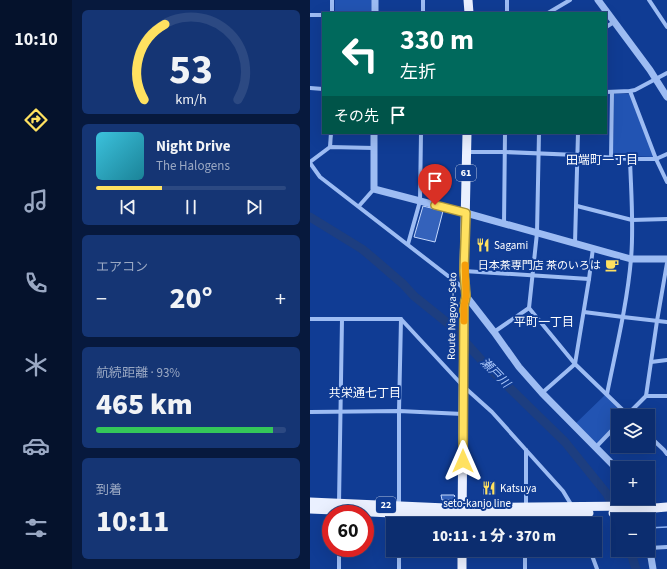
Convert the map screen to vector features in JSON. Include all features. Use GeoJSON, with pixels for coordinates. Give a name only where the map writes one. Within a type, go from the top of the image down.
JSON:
{"type":"FeatureCollection","features":[{"type":"Feature","properties":{"kind":"main road"},"geometry":{"type":"LineString","coordinates":[[468,0],[469,12]]}},
{"type":"Feature","properties":{"kind":"main road","name":"Route Nagoya-Seto"},"geometry":{"type":"LineString","coordinates":[[463,516],[464,306],[466,296],[464,271],[467,134]]}},
{"type":"Feature","properties":{"kind":"main road","name":"seto-kanjo line"},"geometry":{"type":"LineString","coordinates":[[310,502],[322,505]]}},
{"type":"Feature","properties":{"kind":"main road","name":"seto-kanjo line"},"geometry":{"type":"LineString","coordinates":[[374,510],[446,508],[463,516],[525,516],[574,510],[633,506],[643,509],[667,507]]}},
{"type":"Feature","properties":{"kind":"main road","name":"seto-kanjo line"},"geometry":{"type":"LineString","coordinates":[[310,509],[322,509]]}},
{"type":"Feature","properties":{"kind":"main road"},"geometry":{"type":"LineString","coordinates":[[462,557],[462,569]]}},
{"type":"Feature","properties":{"kind":"street"},"geometry":{"type":"LineString","coordinates":[[332,0],[332,12]]}},
{"type":"Feature","properties":{"kind":"street"},"geometry":{"type":"LineString","coordinates":[[375,0],[375,12]]}},
{"type":"Feature","properties":{"kind":"street"},"geometry":{"type":"LineString","coordinates":[[423,0],[423,12]]}},
{"type":"Feature","properties":{"kind":"street"},"geometry":{"type":"LineString","coordinates":[[507,0],[507,12]]}},
{"type":"Feature","properties":{"kind":"street"},"geometry":{"type":"LineString","coordinates":[[550,12],[570,0]]}},
{"type":"Feature","properties":{"kind":"street"},"geometry":{"type":"LineString","coordinates":[[598,0],[650,70],[667,97]]}},
{"type":"Feature","properties":{"kind":"street"},"geometry":{"type":"LineString","coordinates":[[649,0],[667,27]]}},
{"type":"Feature","properties":{"kind":"street"},"geometry":{"type":"LineString","coordinates":[[310,15],[322,15]]}},
{"type":"Feature","properties":{"kind":"street"},"geometry":{"type":"LineString","coordinates":[[607,26],[614,21]]}},
{"type":"Feature","properties":{"kind":"street"},"geometry":{"type":"LineString","coordinates":[[607,92],[630,92],[667,74]]}},
{"type":"Feature","properties":{"kind":"street"},"geometry":{"type":"LineString","coordinates":[[310,88],[322,88]]}},
{"type":"Feature","properties":{"kind":"street"},"geometry":{"type":"LineString","coordinates":[[611,158],[612,92]]}},
{"type":"Feature","properties":{"kind":"street"},"geometry":{"type":"LineString","coordinates":[[630,92],[656,159],[667,182]]}},
{"type":"Feature","properties":{"kind":"street"},"geometry":{"type":"LineString","coordinates":[[330,134],[330,148]]}},
{"type":"Feature","properties":{"kind":"street"},"geometry":{"type":"LineString","coordinates":[[359,206],[374,189],[374,134]]}},
{"type":"Feature","properties":{"kind":"street"},"geometry":{"type":"LineString","coordinates":[[408,244],[420,201],[421,134]]}},
{"type":"Feature","properties":{"kind":"street"},"geometry":{"type":"LineString","coordinates":[[504,224],[505,134]]}},
{"type":"Feature","properties":{"kind":"street"},"geometry":{"type":"LineString","coordinates":[[539,134],[537,233],[528,308],[575,364],[621,409]]}},
{"type":"Feature","properties":{"kind":"street"},"geometry":{"type":"LineString","coordinates":[[575,243],[578,134]]}},
{"type":"Feature","properties":{"kind":"street"},"geometry":{"type":"LineString","coordinates":[[374,148],[330,148],[310,162],[320,177],[461,286],[466,296],[519,367],[542,394],[611,463]]}},
{"type":"Feature","properties":{"kind":"street"},"geometry":{"type":"LineString","coordinates":[[466,152],[577,155],[630,159],[656,159],[667,154]]}},
{"type":"Feature","properties":{"kind":"street"},"geometry":{"type":"LineString","coordinates":[[607,394],[623,317],[631,259],[632,220],[630,159]]}},
{"type":"Feature","properties":{"kind":"street"},"geometry":{"type":"LineString","coordinates":[[374,189],[631,259],[667,259]]}},
{"type":"Feature","properties":{"kind":"street"},"geometry":{"type":"LineString","coordinates":[[576,206],[632,220],[667,219]]}},
{"type":"Feature","properties":{"kind":"street"},"geometry":{"type":"LineString","coordinates":[[542,394],[575,364],[593,248]]}},
{"type":"Feature","properties":{"kind":"street"},"geometry":{"type":"LineString","coordinates":[[634,409],[646,396],[667,263]]}},
{"type":"Feature","properties":{"kind":"street"},"geometry":{"type":"LineString","coordinates":[[464,271],[589,280]]}},
{"type":"Feature","properties":{"kind":"street"},"geometry":{"type":"LineString","coordinates":[[494,332],[528,308]]}},
{"type":"Feature","properties":{"kind":"street"},"geometry":{"type":"LineString","coordinates":[[584,312],[667,322]]}},
{"type":"Feature","properties":{"kind":"street"},"geometry":{"type":"LineString","coordinates":[[310,319],[401,319],[492,412],[563,490],[577,517]]}},
{"type":"Feature","properties":{"kind":"street"},"geometry":{"type":"LineString","coordinates":[[339,505],[342,319]]}},
{"type":"Feature","properties":{"kind":"street"},"geometry":{"type":"LineString","coordinates":[[399,517],[401,319]]}},
{"type":"Feature","properties":{"kind":"street"},"geometry":{"type":"LineString","coordinates":[[651,362],[667,360]]}},
{"type":"Feature","properties":{"kind":"street"},"geometry":{"type":"LineString","coordinates":[[646,396],[667,396]]}},
{"type":"Feature","properties":{"kind":"street"},"geometry":{"type":"LineString","coordinates":[[310,412],[399,411],[463,414]]}},
{"type":"Feature","properties":{"kind":"street"},"geometry":{"type":"LineString","coordinates":[[596,447],[611,431]]}},
{"type":"Feature","properties":{"kind":"street"},"geometry":{"type":"LineString","coordinates":[[655,440],[666,448],[667,454]]}},
{"type":"Feature","properties":{"kind":"street"},"geometry":{"type":"LineString","coordinates":[[525,516],[526,450]]}},
{"type":"Feature","properties":{"kind":"street"},"geometry":{"type":"LineString","coordinates":[[642,505],[644,513]]}},
{"type":"Feature","properties":{"kind":"street"},"geometry":{"type":"LineString","coordinates":[[655,548],[667,547]]}},
{"type":"Feature","properties":{"kind":"street"},"geometry":{"type":"LineString","coordinates":[[339,557],[339,569]]}},
{"type":"Feature","properties":{"kind":"street"},"geometry":{"type":"LineString","coordinates":[[399,557],[399,569]]}},
{"type":"Feature","properties":{"kind":"street"},"geometry":{"type":"LineString","coordinates":[[525,557],[525,569]]}},
{"type":"Feature","properties":{"kind":"street"},"geometry":{"type":"LineString","coordinates":[[593,557],[597,569]]}},
{"type":"Feature","properties":{"kind":"street"},"geometry":{"type":"LineString","coordinates":[[651,557],[653,569]]}},
{"type":"Feature","properties":{"kind":"shaded area"},"geometry":{"type":"Polygon","coordinates":[[[335,0],[373,0],[373,12],[335,12],[335,0]]]}},
{"type":"Feature","properties":{"kind":"shaded area"},"geometry":{"type":"Polygon","coordinates":[[[614,94],[629,94],[654,157],[613,155],[614,94]]]}},
{"type":"Feature","properties":{"kind":"shaded area"},"geometry":{"type":"Polygon","coordinates":[[[605,395],[619,409],[611,409],[611,429],[595,445],[574,425],[605,395]]]}},
{"type":"Feature","properties":{"kind":"building"},"geometry":{"type":"Polygon","coordinates":[[[423,206],[443,211],[435,242],[414,237],[423,206]]]}},
{"type":"Feature","properties":{"kind":"building","name":"Katsuya"},"geometry":{"type":"Polygon","coordinates":[[[484,483],[495,483],[495,494],[484,494],[484,483]]]}},
{"type":"Feature","properties":{"kind":"building"},"geometry":{"type":"Polygon","coordinates":[[[441,495],[455,496],[452,500],[442,500],[441,495]]]}},
{"type":"Feature","properties":{"kind":"waterway","name":"瀬戸川"},"geometry":{"type":"LineString","coordinates":[[310,217],[362,249],[403,284],[414,296],[450,325],[484,363],[565,442],[607,494],[616,513]]}},
{"type":"Feature","properties":{"kind":"waterway"},"geometry":{"type":"LineString","coordinates":[[655,528],[667,527]]}},
{"type":"Feature","properties":{"kind":"waterway","name":"瀬戸川"},"geometry":{"type":"LineString","coordinates":[[632,557],[636,569]]}},
{"type":"Feature","properties":{"kind":"slow traffic"},"geometry":{"type":"LineString","coordinates":[[464,321],[466,296],[465,265]]}},
{"type":"Feature","properties":{"kind":"place","name":"Sagami"},"geometry":{"type":"Point","coordinates":[483,245]}},
{"type":"Feature","properties":{"kind":"place","name":"日本茶専門店 茶のいろは"},"geometry":{"type":"Point","coordinates":[612,265]}},
{"type":"Feature","properties":{"kind":"place","name":"Katsuya"},"geometry":{"type":"Point","coordinates":[489,488]}},
{"type":"Feature","properties":{"kind":"district","name":"田端町一丁目"},"geometry":{"type":"Point","coordinates":[602,160]}},
{"type":"Feature","properties":{"kind":"district","name":"平町一丁目"},"geometry":{"type":"Point","coordinates":[544,322]}},
{"type":"Feature","properties":{"kind":"district","name":"共栄通七丁目"},"geometry":{"type":"Point","coordinates":[365,393]}},
{"type":"Feature","properties":{"kind":"route"},"geometry":{"type":"LineString","coordinates":[[435,205],[466,213],[464,271],[466,296],[464,306],[463,461]]}}]}
